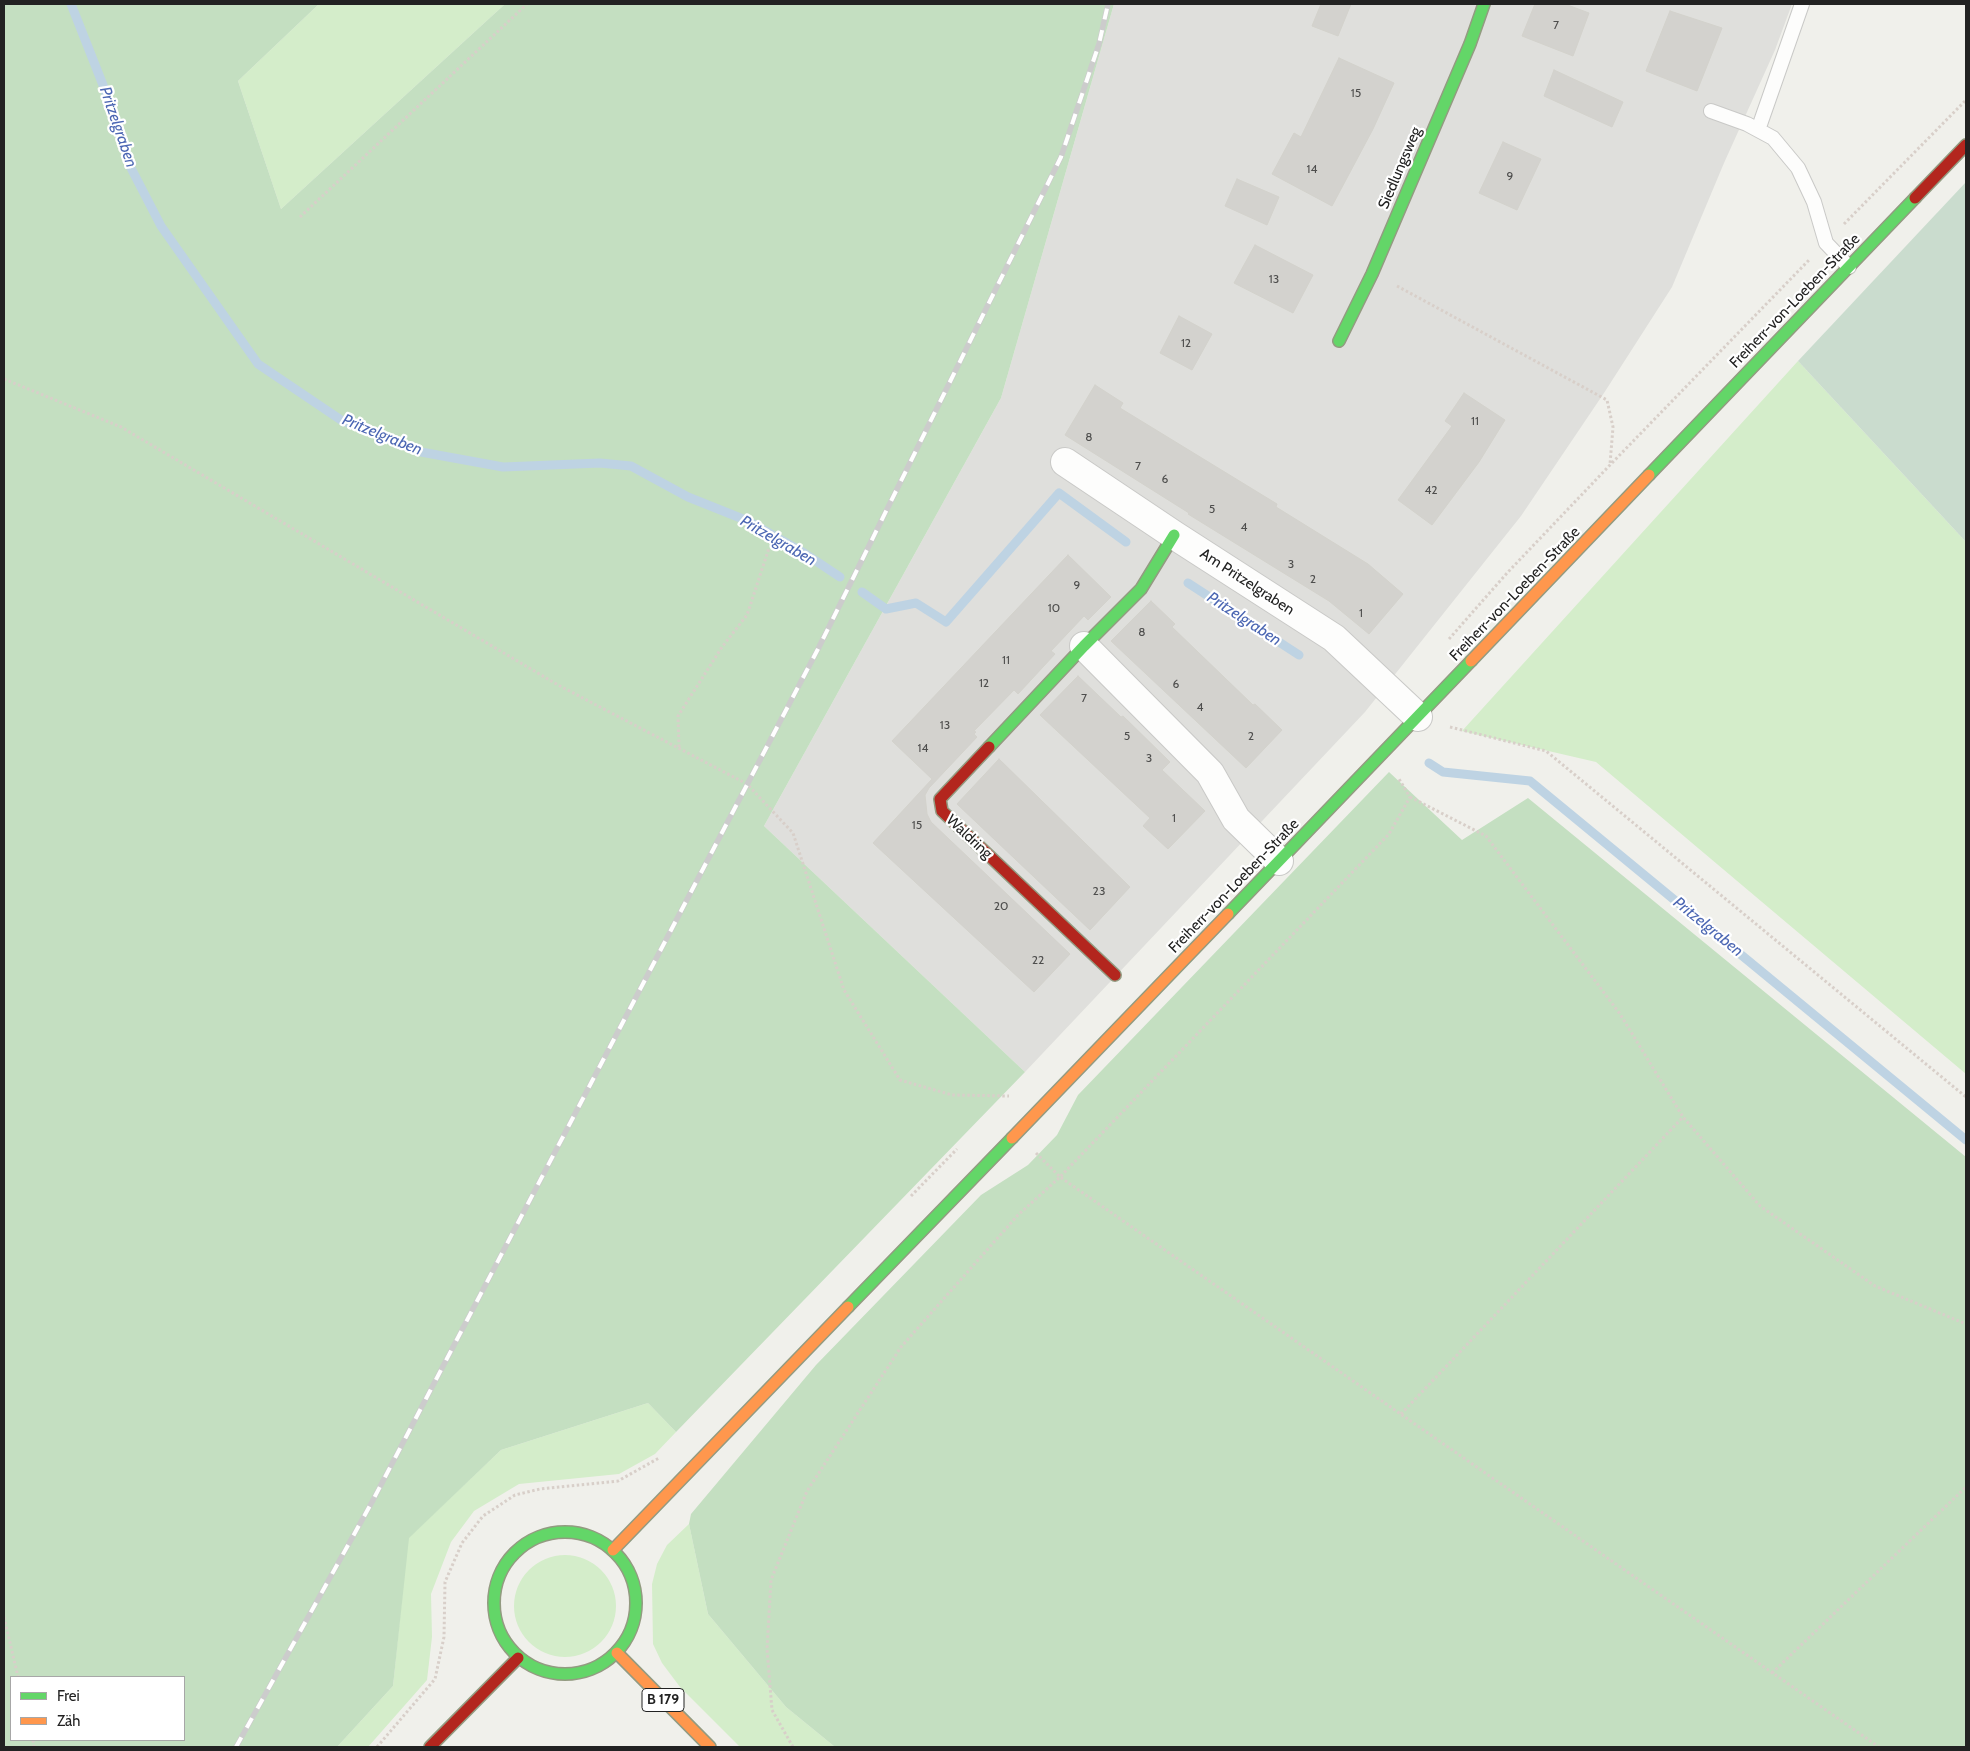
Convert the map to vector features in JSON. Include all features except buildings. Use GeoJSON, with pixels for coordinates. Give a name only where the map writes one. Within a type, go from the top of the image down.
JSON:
{"type":"FeatureCollection","features":[{"type":"Feature","properties":{"kind":"main road","name":"Siedlungsweg"},"geometry":{"type":"LineString","coordinates":[[1339,342],[1372,274],[1470,44],[1484,4]]}},
{"type":"Feature","properties":{"kind":"main road","name":"Freiherr-von-Loeben-Straße"},"geometry":{"type":"LineString","coordinates":[[613,1550],[1384,753],[1966,145]]}},
{"type":"Feature","properties":{"kind":"main road","name":"Waldring"},"geometry":{"type":"LineString","coordinates":[[1115,975],[942,811],[940,799],[1084,646],[1141,589],[1174,536]]}},
{"type":"Feature","properties":{"kind":"main road"},"geometry":{"type":"LineString","coordinates":[[572,1531],[594,1537],[613,1550],[627,1568],[635,1589],[636,1612],[630,1634],[616,1653],[599,1666],[579,1674],[557,1675],[536,1669],[518,1658],[503,1641],[495,1620],[493,1597],[498,1575],[510,1556],[528,1542],[549,1533],[572,1531]]}},
{"type":"Feature","properties":{"kind":"main road","name":"B 179"},"geometry":{"type":"LineString","coordinates":[[616,1653],[710,1747]]}},
{"type":"Feature","properties":{"kind":"main road"},"geometry":{"type":"LineString","coordinates":[[430,1747],[518,1658]]}},
{"type":"Feature","properties":{"kind":"street","name":"Am Pritzelgraben"},"geometry":{"type":"LineString","coordinates":[[1065,462],[1174,536],[1334,638],[1418,717]]}},
{"type":"Feature","properties":{"kind":"street"},"geometry":{"type":"LineString","coordinates":[[1084,646],[1210,773],[1236,820],[1278,861]]}},
{"type":"Feature","properties":{"kind":"lane"},"geometry":{"type":"LineString","coordinates":[[1758,130],[1802,4]]}},
{"type":"Feature","properties":{"kind":"lane"},"geometry":{"type":"LineString","coordinates":[[1711,111],[1773,138],[1798,168],[1814,202],[1826,243],[1849,267]]}},
{"type":"Feature","properties":{"kind":"path"},"geometry":{"type":"LineString","coordinates":[[300,217],[528,4]]}},
{"type":"Feature","properties":{"kind":"path"},"geometry":{"type":"LineString","coordinates":[[1443,646],[1508,572],[1610,465],[1966,100]]}},
{"type":"Feature","properties":{"kind":"path"},"geometry":{"type":"LineString","coordinates":[[1372,274],[1428,302],[1607,400],[1613,426],[1610,465]]}},
{"type":"Feature","properties":{"kind":"path"},"geometry":{"type":"LineString","coordinates":[[4,379],[121,427],[558,684],[747,784],[793,833],[844,990],[900,1080],[952,1095],[1009,1096]]}},
{"type":"Feature","properties":{"kind":"path"},"geometry":{"type":"LineString","coordinates":[[679,748],[678,716],[722,647],[746,614],[769,548]]}},
{"type":"Feature","properties":{"kind":"path"},"geometry":{"type":"LineString","coordinates":[[1418,717],[1462,731],[1546,751],[1966,1097]]}},
{"type":"Feature","properties":{"kind":"path"},"geometry":{"type":"LineString","coordinates":[[1384,753],[1410,797],[1486,836],[1620,1014],[1683,1117],[1760,1206],[1875,1286],[1966,1324]]}},
{"type":"Feature","properties":{"kind":"path"},"geometry":{"type":"LineString","coordinates":[[793,1747],[772,1710],[767,1649],[771,1580],[807,1491],[901,1347],[1018,1215],[1060,1177],[1389,834],[1410,797]]}},
{"type":"Feature","properties":{"kind":"path"},"geometry":{"type":"LineString","coordinates":[[1401,1414],[1683,1117]]}},
{"type":"Feature","properties":{"kind":"path"},"geometry":{"type":"LineString","coordinates":[[1016,1133],[1060,1177],[1879,1747]]}},
{"type":"Feature","properties":{"kind":"path"},"geometry":{"type":"LineString","coordinates":[[908,1200],[949,1157]]}},
{"type":"Feature","properties":{"kind":"path"},"geometry":{"type":"LineString","coordinates":[[377,1747],[435,1679],[444,1637],[445,1582],[462,1543],[482,1516],[515,1495],[540,1489],[618,1481],[659,1458],[666,1451]]}},
{"type":"Feature","properties":{"kind":"path"},"geometry":{"type":"LineString","coordinates":[[1772,1673],[1966,1487]]}},
{"type":"Feature","properties":{"kind":"path"},"geometry":{"type":"LineString","coordinates":[[4,1617],[18,1676]]}},
{"type":"Feature","properties":{"kind":"shaded area"},"geometry":{"type":"Polygon","coordinates":[[[1114,4],[1792,4],[1775,50],[1724,163],[1672,287],[1604,393],[1521,516],[1365,712],[1025,1072],[764,826],[1001,398],[1114,4]]]}},
{"type":"Feature","properties":{"kind":"green space"},"geometry":{"type":"Polygon","coordinates":[[[4,4],[319,4],[238,81],[281,209],[505,4],[1114,4],[1001,398],[764,826],[1025,1072],[676,1432],[648,1403],[501,1450],[409,1538],[393,1686],[337,1747],[4,1747],[4,4]]]}},
{"type":"Feature","properties":{"kind":"green space"},"geometry":{"type":"Polygon","coordinates":[[[319,4],[505,4],[281,209],[238,81],[319,4]]]}},
{"type":"Feature","properties":{"kind":"green space"},"geometry":{"type":"Polygon","coordinates":[[[1966,182],[1966,542],[1798,361],[1966,182]]]}},
{"type":"Feature","properties":{"kind":"green space"},"geometry":{"type":"Polygon","coordinates":[[[1798,361],[1966,542],[1966,1074],[1596,762],[1462,731],[1798,361]]]}},
{"type":"Feature","properties":{"kind":"green space"},"geometry":{"type":"Polygon","coordinates":[[[1389,772],[1462,840],[1528,798],[1966,1157],[1966,1747],[835,1747],[786,1707],[708,1614],[689,1524],[691,1514],[816,1365],[981,1195],[1028,1165],[1057,1135],[1078,1095],[1389,772]]]}},
{"type":"Feature","properties":{"kind":"green space"},"geometry":{"type":"Polygon","coordinates":[[[648,1403],[676,1432],[655,1454],[619,1474],[519,1484],[474,1511],[451,1542],[431,1594],[432,1637],[427,1680],[368,1747],[337,1747],[393,1686],[408,1538],[501,1450],[648,1403]]]}},
{"type":"Feature","properties":{"kind":"green space"},"geometry":{"type":"Polygon","coordinates":[[[689,1524],[708,1614],[786,1707],[835,1747],[740,1747],[680,1687],[662,1663],[653,1644],[652,1584],[657,1564],[667,1545],[689,1524]]]}},
{"type":"Feature","properties":{"kind":"green space"},"geometry":{"type":"Polygon","coordinates":[[[565,1555],[575,1556],[594,1563],[608,1577],[615,1596],[615,1616],[608,1635],[594,1649],[575,1656],[565,1657],[555,1656],[536,1649],[522,1635],[515,1616],[514,1606],[515,1596],[522,1577],[536,1563],[555,1556],[565,1555]]]}},
{"type":"Feature","properties":{"kind":"waterway","name":"Pritzelgraben"},"geometry":{"type":"LineString","coordinates":[[71,4],[103,85],[131,168],[161,226],[258,364],[341,420],[421,452],[503,467],[600,463],[631,466],[688,497],[748,521],[804,553],[840,577]]}},
{"type":"Feature","properties":{"kind":"waterway","name":"Pritzelgraben"},"geometry":{"type":"LineString","coordinates":[[862,592],[886,609],[916,603],[946,622],[1059,493],[1126,542]]}},
{"type":"Feature","properties":{"kind":"waterway","name":"Pritzelgraben"},"geometry":{"type":"LineString","coordinates":[[1188,583],[1299,655]]}},
{"type":"Feature","properties":{"kind":"waterway","name":"Pritzelgraben"},"geometry":{"type":"LineString","coordinates":[[1429,763],[1443,772],[1530,781],[1966,1140]]}},
{"type":"Feature","properties":{"kind":"railway"},"geometry":{"type":"LineString","coordinates":[[236,1747],[372,1502],[818,649],[1061,157],[1099,44],[1108,4]]}},
{"type":"Feature","properties":{"kind":"traffic: fast"},"geometry":{"type":"LineString","coordinates":[[1339,341],[1372,274],[1470,44],[1484,4]]}},
{"type":"Feature","properties":{"kind":"traffic: fast"},"geometry":{"type":"LineString","coordinates":[[1649,475],[1915,198]]}},
{"type":"Feature","properties":{"kind":"traffic: fast"},"geometry":{"type":"LineString","coordinates":[[989,747],[1084,646],[1141,589],[1174,535]]}},
{"type":"Feature","properties":{"kind":"traffic: fast"},"geometry":{"type":"LineString","coordinates":[[1228,914],[1471,661]]}},
{"type":"Feature","properties":{"kind":"traffic: fast"},"geometry":{"type":"LineString","coordinates":[[848,1307],[1012,1138]]}},
{"type":"Feature","properties":{"kind":"traffic: fast"},"geometry":{"type":"LineString","coordinates":[[565,1532],[579,1533],[592,1537],[605,1544],[615,1553],[624,1563],[631,1576],[635,1589],[636,1603],[635,1617],[631,1630],[624,1643],[615,1653],[605,1662],[592,1669],[579,1673],[565,1674],[551,1673],[538,1669],[525,1662],[515,1653],[506,1643],[499,1630],[495,1617],[494,1603],[495,1589],[499,1576],[506,1563],[515,1553],[525,1544],[538,1537],[551,1533],[565,1532]]}},
{"type":"Feature","properties":{"kind":"traffic: slow"},"geometry":{"type":"LineString","coordinates":[[1471,661],[1649,475]]}},
{"type":"Feature","properties":{"kind":"traffic: slow"},"geometry":{"type":"LineString","coordinates":[[1012,1138],[1228,914]]}},
{"type":"Feature","properties":{"kind":"traffic: slow"},"geometry":{"type":"LineString","coordinates":[[613,1550],[848,1307]]}},
{"type":"Feature","properties":{"kind":"traffic: slow"},"geometry":{"type":"LineString","coordinates":[[617,1653],[710,1747]]}},
{"type":"Feature","properties":{"kind":"traffic: jam"},"geometry":{"type":"LineString","coordinates":[[1915,198],[1966,145]]}},
{"type":"Feature","properties":{"kind":"traffic: jam"},"geometry":{"type":"LineString","coordinates":[[989,747],[940,799],[942,811],[1115,975]]}},
{"type":"Feature","properties":{"kind":"traffic: jam"},"geometry":{"type":"LineString","coordinates":[[430,1747],[518,1658]]}}]}
